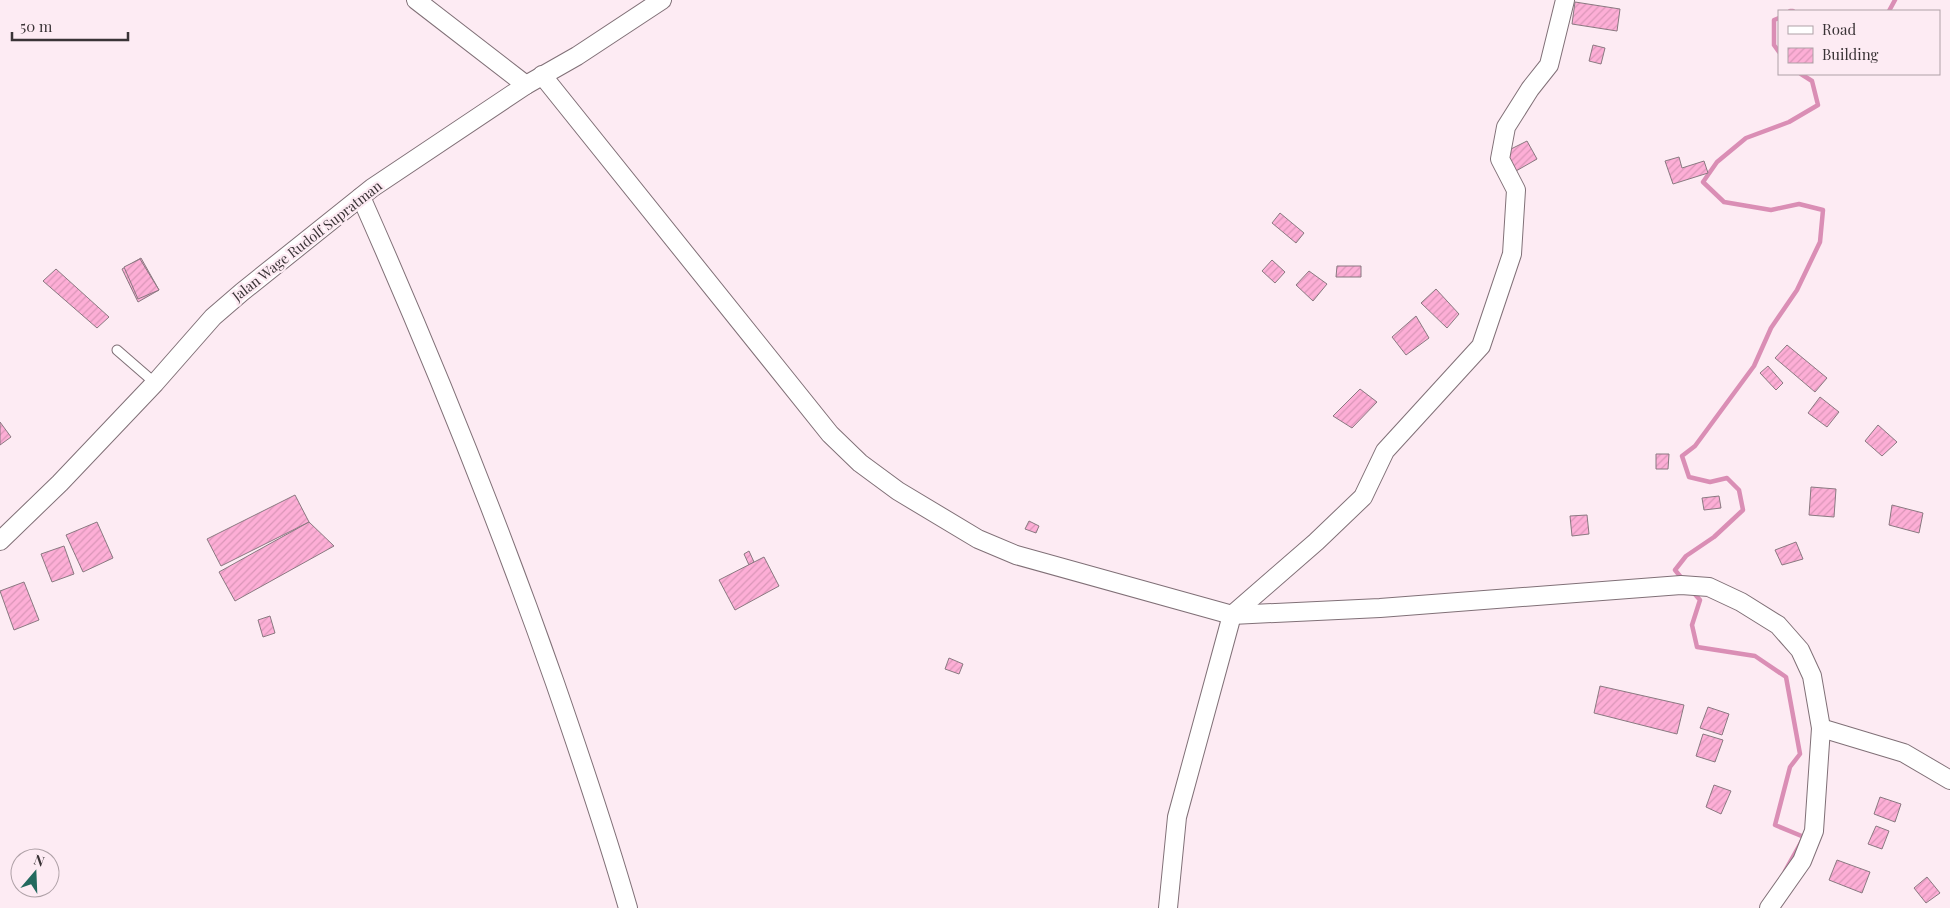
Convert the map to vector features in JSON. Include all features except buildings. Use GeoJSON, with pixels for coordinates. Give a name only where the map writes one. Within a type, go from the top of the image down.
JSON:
{"type":"FeatureCollection","features":[{"type":"Feature","properties":{"kind":"street"},"geometry":{"type":"LineString","coordinates":[[416,0],[526,84]]}},
{"type":"Feature","properties":{"kind":"street","name":"Jalan Wage Rudolf Supratman"},"geometry":{"type":"LineString","coordinates":[[0,541],[60,483],[213,317],[361,197],[526,84],[577,56],[662,0]]}},
{"type":"Feature","properties":{"kind":"street"},"geometry":{"type":"LineString","coordinates":[[1168,908],[1172,847],[1177,817],[1232,615],[1316,542],[1363,497],[1386,451],[1481,346],[1512,254],[1516,190],[1500,159],[1506,127],[1530,89],[1549,65],[1565,0]]}},
{"type":"Feature","properties":{"kind":"street"},"geometry":{"type":"LineString","coordinates":[[542,75],[830,434],[860,463],[898,491],[978,539],[1016,555],[1232,615],[1380,608],[1681,585],[1709,588],[1741,602],[1778,625],[1800,650],[1812,676],[1821,728],[1814,831],[1802,861],[1769,908]]}},
{"type":"Feature","properties":{"kind":"street"},"geometry":{"type":"LineString","coordinates":[[361,197],[410,309],[517,576],[606,830],[628,908]]}},
{"type":"Feature","properties":{"kind":"street"},"geometry":{"type":"LineString","coordinates":[[1821,728],[1886,746],[1922,762],[1950,780]]}},
{"type":"Feature","properties":{"kind":"lane"},"geometry":{"type":"LineString","coordinates":[[116,350],[155,382]]}},
{"type":"Feature","properties":{"kind":"waterway"},"geometry":{"type":"LineString","coordinates":[[1890,10],[1895,0]]}},
{"type":"Feature","properties":{"kind":"waterway"},"geometry":{"type":"LineString","coordinates":[[1778,18],[1774,20],[1774,45],[1778,51]]}},
{"type":"Feature","properties":{"kind":"waterway"},"geometry":{"type":"LineString","coordinates":[[1684,581],[1675,570],[1686,556],[1714,537],[1743,510],[1739,490],[1727,478],[1710,482],[1689,477],[1682,456],[1695,446],[1754,366],[1771,328],[1797,290],[1820,242],[1823,210],[1799,204],[1771,210],[1724,202],[1703,182],[1717,162],[1746,138],[1789,122],[1818,105],[1812,81],[1803,75]]}},
{"type":"Feature","properties":{"kind":"waterway"},"geometry":{"type":"LineString","coordinates":[[1692,591],[1700,600],[1692,625],[1697,647],[1755,656],[1786,677],[1800,754],[1790,767],[1775,825],[1804,837],[1785,871]]}}]}
